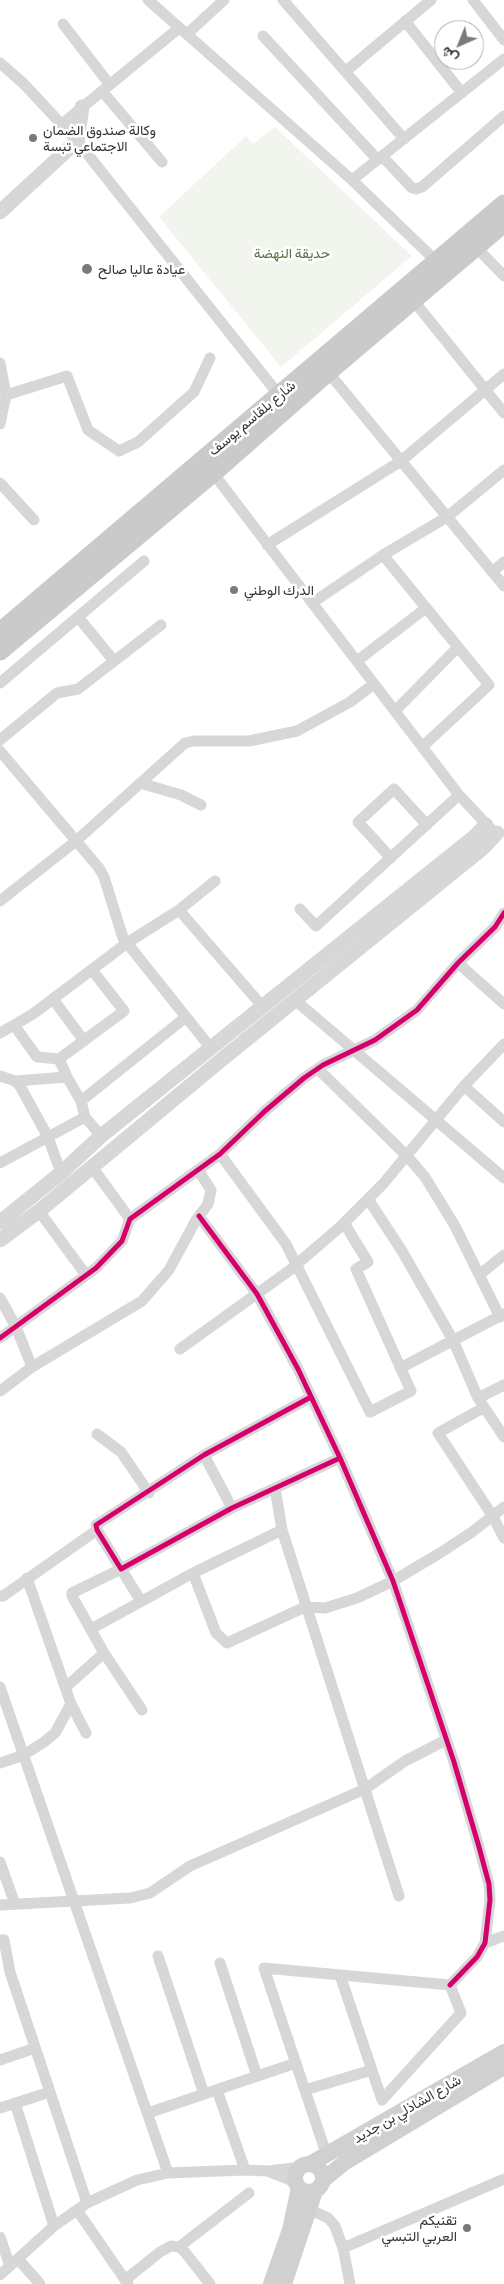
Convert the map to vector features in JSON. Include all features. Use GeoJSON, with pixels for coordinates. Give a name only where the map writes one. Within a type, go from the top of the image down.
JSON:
{"type":"FeatureCollection","features":[{"type":"Feature","properties":{"kind":"main road","name":"شارع بلقاسم يوسف"},"geometry":{"type":"LineString","coordinates":[[0,632],[504,204]]}},
{"type":"Feature","properties":{"kind":"main road","name":"شارع بلقاسم يوسف"},"geometry":{"type":"LineString","coordinates":[[0,651],[213,473],[328,372],[504,223]]}},
{"type":"Feature","properties":{"kind":"main road","name":"شارع الشاذلي بن جديد"},"geometry":{"type":"LineString","coordinates":[[284,2284],[309,2209],[308,2178],[327,2156],[504,2052]]}},
{"type":"Feature","properties":{"kind":"main road","name":"شارع الشاذلي بن جديد"},"geometry":{"type":"LineString","coordinates":[[308,2178],[344,2162],[504,2067]]}},
{"type":"Feature","properties":{"kind":"main road"},"geometry":{"type":"LineString","coordinates":[[271,2284],[308,2178]]}},
{"type":"Feature","properties":{"kind":"street"},"geometry":{"type":"LineString","coordinates":[[148,0],[352,180],[436,261]]}},
{"type":"Feature","properties":{"kind":"street"},"geometry":{"type":"LineString","coordinates":[[62,124],[106,88],[224,0]]}},
{"type":"Feature","properties":{"kind":"street"},"geometry":{"type":"LineString","coordinates":[[284,0],[404,139]]}},
{"type":"Feature","properties":{"kind":"street"},"geometry":{"type":"LineString","coordinates":[[346,71],[431,0]]}},
{"type":"Feature","properties":{"kind":"street"},"geometry":{"type":"LineString","coordinates":[[473,0],[504,40]]}},
{"type":"Feature","properties":{"kind":"street"},"geometry":{"type":"LineString","coordinates":[[405,22],[462,93]]}},
{"type":"Feature","properties":{"kind":"street"},"geometry":{"type":"LineString","coordinates":[[63,24],[106,88],[162,162]]}},
{"type":"Feature","properties":{"kind":"street"},"geometry":{"type":"LineString","coordinates":[[263,36],[380,158],[412,188],[422,187],[504,116]]}},
{"type":"Feature","properties":{"kind":"street"},"geometry":{"type":"LineString","coordinates":[[352,180],[504,59]]}},
{"type":"Feature","properties":{"kind":"street"},"geometry":{"type":"LineString","coordinates":[[0,63],[77,141],[279,395]]}},
{"type":"Feature","properties":{"kind":"street"},"geometry":{"type":"LineString","coordinates":[[0,212],[77,141],[82,107]]}},
{"type":"Feature","properties":{"kind":"street"},"geometry":{"type":"LineString","coordinates":[[476,247],[504,276]]}},
{"type":"Feature","properties":{"kind":"street"},"geometry":{"type":"LineString","coordinates":[[413,300],[504,413]]}},
{"type":"Feature","properties":{"kind":"street"},"geometry":{"type":"LineString","coordinates":[[6,395],[66,376],[88,430],[119,451],[138,442],[194,392],[210,358]]}},
{"type":"Feature","properties":{"kind":"street"},"geometry":{"type":"LineString","coordinates":[[0,363],[6,395],[0,424]]}},
{"type":"Feature","properties":{"kind":"street"},"geometry":{"type":"LineString","coordinates":[[328,372],[504,586]]}},
{"type":"Feature","properties":{"kind":"street"},"geometry":{"type":"LineString","coordinates":[[267,545],[401,461],[504,374]]}},
{"type":"Feature","properties":{"kind":"street"},"geometry":{"type":"LineString","coordinates":[[312,603],[383,555],[448,517],[504,470]]}},
{"type":"Feature","properties":{"kind":"street"},"geometry":{"type":"LineString","coordinates":[[213,473],[459,795],[496,830]]}},
{"type":"Feature","properties":{"kind":"street"},"geometry":{"type":"LineString","coordinates":[[0,483],[34,520]]}},
{"type":"Feature","properties":{"kind":"street"},"geometry":{"type":"LineString","coordinates":[[383,555],[489,685],[422,747]]}},
{"type":"Feature","properties":{"kind":"street"},"geometry":{"type":"LineString","coordinates":[[0,683],[144,562]]}},
{"type":"Feature","properties":{"kind":"street"},"geometry":{"type":"LineString","coordinates":[[492,572],[504,562]]}},
{"type":"Feature","properties":{"kind":"street"},"geometry":{"type":"LineString","coordinates":[[357,661],[426,608]]}},
{"type":"Feature","properties":{"kind":"street"},"geometry":{"type":"LineString","coordinates":[[78,617],[114,661]]}},
{"type":"Feature","properties":{"kind":"street"},"geometry":{"type":"LineString","coordinates":[[0,740],[57,693],[78,689],[161,625]]}},
{"type":"Feature","properties":{"kind":"street"},"geometry":{"type":"LineString","coordinates":[[395,711],[458,648]]}},
{"type":"Feature","properties":{"kind":"street"},"geometry":{"type":"LineString","coordinates":[[0,901],[76,841],[185,743],[194,741],[249,741],[297,731],[350,702],[374,684]]}},
{"type":"Feature","properties":{"kind":"street"},"geometry":{"type":"LineString","coordinates":[[0,751],[99,868],[104,877],[118,924],[127,943],[210,1047]]}},
{"type":"Feature","properties":{"kind":"street"},"geometry":{"type":"LineString","coordinates":[[140,783],[181,795],[201,804]]}},
{"type":"Feature","properties":{"kind":"street"},"geometry":{"type":"LineString","coordinates":[[390,858],[358,822],[394,789],[427,825]]}},
{"type":"Feature","properties":{"kind":"street"},"geometry":{"type":"LineString","coordinates":[[300,909],[316,926],[459,795]]}},
{"type":"Feature","properties":{"kind":"street"},"geometry":{"type":"LineString","coordinates":[[0,1240],[39,1211],[483,848],[496,830]]}},
{"type":"Feature","properties":{"kind":"street"},"geometry":{"type":"LineString","coordinates":[[0,1222],[210,1047],[263,1007],[474,837],[496,830]]}},
{"type":"Feature","properties":{"kind":"street"},"geometry":{"type":"LineString","coordinates":[[0,1033],[53,999],[127,943],[179,910],[215,881]]}},
{"type":"Feature","properties":{"kind":"street"},"geometry":{"type":"LineString","coordinates":[[179,910],[263,1007]]}},
{"type":"Feature","properties":{"kind":"street"},"geometry":{"type":"LineString","coordinates":[[0,1338],[86,1275],[122,1242],[130,1219],[220,1154],[265,1111],[318,1069],[375,1040],[417,1010],[458,963],[500,931],[504,913]]}},
{"type":"Feature","properties":{"kind":"street"},"geometry":{"type":"LineString","coordinates":[[458,963],[504,1004]]}},
{"type":"Feature","properties":{"kind":"street"},"geometry":{"type":"LineString","coordinates":[[14,1025],[37,1057],[59,1060],[124,1011],[92,970]]}},
{"type":"Feature","properties":{"kind":"street"},"geometry":{"type":"LineString","coordinates":[[53,999],[84,1041]]}},
{"type":"Feature","properties":{"kind":"street"},"geometry":{"type":"LineString","coordinates":[[295,1000],[502,1174]]}},
{"type":"Feature","properties":{"kind":"street"},"geometry":{"type":"LineString","coordinates":[[81,1101],[186,1017]]}},
{"type":"Feature","properties":{"kind":"street"},"geometry":{"type":"LineString","coordinates":[[180,1349],[296,1265],[344,1223],[407,1156],[464,1086],[504,1044]]}},
{"type":"Feature","properties":{"kind":"street"},"geometry":{"type":"LineString","coordinates":[[59,1060],[81,1101],[85,1117],[101,1136]]}},
{"type":"Feature","properties":{"kind":"street"},"geometry":{"type":"LineString","coordinates":[[318,1069],[407,1156],[425,1177],[455,1226],[479,1275],[502,1315],[400,1368]]}},
{"type":"Feature","properties":{"kind":"street"},"geometry":{"type":"LineString","coordinates":[[0,1076],[16,1081],[67,1077]]}},
{"type":"Feature","properties":{"kind":"street"},"geometry":{"type":"LineString","coordinates":[[16,1081],[48,1137],[61,1173]]}},
{"type":"Feature","properties":{"kind":"street"},"geometry":{"type":"LineString","coordinates":[[464,1086],[504,1122]]}},
{"type":"Feature","properties":{"kind":"street"},"geometry":{"type":"LineString","coordinates":[[0,1163],[85,1117]]}},
{"type":"Feature","properties":{"kind":"street"},"geometry":{"type":"LineString","coordinates":[[220,1154],[286,1244],[370,1412],[411,1390],[356,1269],[368,1262],[344,1223]]}},
{"type":"Feature","properties":{"kind":"street"},"geometry":{"type":"LineString","coordinates":[[92,1167],[130,1219]]}},
{"type":"Feature","properties":{"kind":"street"},"geometry":{"type":"LineString","coordinates":[[0,1391],[32,1367],[142,1301],[169,1270],[199,1216],[208,1204],[211,1190],[198,1170]]}},
{"type":"Feature","properties":{"kind":"street"},"geometry":{"type":"LineString","coordinates":[[368,1199],[402,1251],[453,1340],[481,1403],[504,1437]]}},
{"type":"Feature","properties":{"kind":"street"},"geometry":{"type":"LineString","coordinates":[[39,1211],[86,1275]]}},
{"type":"Feature","properties":{"kind":"street"},"geometry":{"type":"LineString","coordinates":[[199,1216],[256,1294],[311,1397],[340,1458],[393,1581],[446,1740],[489,1884],[490,1900],[485,1943],[477,1957],[450,1986]]}},
{"type":"Feature","properties":{"kind":"street"},"geometry":{"type":"LineString","coordinates":[[479,1275],[504,1255]]}},
{"type":"Feature","properties":{"kind":"street"},"geometry":{"type":"LineString","coordinates":[[0,1298],[16,1327],[32,1367]]}},
{"type":"Feature","properties":{"kind":"street"},"geometry":{"type":"LineString","coordinates":[[504,1385],[438,1433],[492,1515],[504,1538]]}},
{"type":"Feature","properties":{"kind":"street"},"geometry":{"type":"LineString","coordinates":[[140,1601],[97,1530],[96,1525],[149,1493],[204,1456],[311,1397]]}},
{"type":"Feature","properties":{"kind":"street"},"geometry":{"type":"LineString","coordinates":[[97,1434],[121,1452],[149,1493]]}},
{"type":"Feature","properties":{"kind":"street"},"geometry":{"type":"LineString","coordinates":[[204,1456],[232,1508]]}},
{"type":"Feature","properties":{"kind":"street"},"geometry":{"type":"LineString","coordinates":[[142,1710],[104,1652],[72,1593],[121,1569],[232,1508],[340,1458]]}},
{"type":"Feature","properties":{"kind":"street"},"geometry":{"type":"LineString","coordinates":[[276,1488],[282,1530],[305,1607],[399,1896]]}},
{"type":"Feature","properties":{"kind":"street"},"geometry":{"type":"LineString","coordinates":[[193,1573],[216,1633],[227,1643],[305,1607],[324,1608],[339,1604],[357,1598],[393,1581],[472,1532],[504,1507]]}},
{"type":"Feature","properties":{"kind":"street"},"geometry":{"type":"LineString","coordinates":[[0,1596],[3,1596],[97,1530]]}},
{"type":"Feature","properties":{"kind":"street"},"geometry":{"type":"LineString","coordinates":[[91,1629],[193,1573],[282,1530]]}},
{"type":"Feature","properties":{"kind":"street"},"geometry":{"type":"LineString","coordinates":[[27,1578],[71,1704],[86,1732]]}},
{"type":"Feature","properties":{"kind":"street"},"geometry":{"type":"LineString","coordinates":[[66,1687],[104,1652]]}},
{"type":"Feature","properties":{"kind":"street"},"geometry":{"type":"LineString","coordinates":[[0,1687],[168,2173]]}},
{"type":"Feature","properties":{"kind":"street"},"geometry":{"type":"LineString","coordinates":[[0,1763],[24,1755],[55,1733],[71,1704]]}},
{"type":"Feature","properties":{"kind":"street"},"geometry":{"type":"LineString","coordinates":[[0,1905],[130,1898],[150,1893],[190,1866],[365,1789],[405,1761],[446,1740]]}},
{"type":"Feature","properties":{"kind":"street"},"geometry":{"type":"LineString","coordinates":[[0,1862],[15,1904]]}},
{"type":"Feature","properties":{"kind":"street"},"geometry":{"type":"LineString","coordinates":[[485,1943],[504,1936]]}},
{"type":"Feature","properties":{"kind":"street"},"geometry":{"type":"LineString","coordinates":[[0,1940],[4,1940],[5,1973],[36,2048],[87,2203]]}},
{"type":"Feature","properties":{"kind":"street"},"geometry":{"type":"LineString","coordinates":[[158,1956],[204,2094]]}},
{"type":"Feature","properties":{"kind":"street"},"geometry":{"type":"LineString","coordinates":[[220,1963],[257,2076]]}},
{"type":"Feature","properties":{"kind":"street"},"geometry":{"type":"LineString","coordinates":[[327,2156],[264,1968],[450,1986]]}},
{"type":"Feature","properties":{"kind":"street"},"geometry":{"type":"LineString","coordinates":[[340,1975],[382,2100],[461,2013],[450,1986]]}},
{"type":"Feature","properties":{"kind":"street"},"geometry":{"type":"LineString","coordinates":[[0,2060],[36,2048]]}},
{"type":"Feature","properties":{"kind":"street"},"geometry":{"type":"LineString","coordinates":[[148,2114],[296,2063]]}},
{"type":"Feature","properties":{"kind":"street"},"geometry":{"type":"LineString","coordinates":[[305,2090],[372,2070]]}},
{"type":"Feature","properties":{"kind":"street"},"geometry":{"type":"LineString","coordinates":[[217,2090],[245,2170]]}},
{"type":"Feature","properties":{"kind":"street"},"geometry":{"type":"LineString","coordinates":[[0,2108],[50,2092]]}},
{"type":"Feature","properties":{"kind":"street"},"geometry":{"type":"LineString","coordinates":[[15,2103],[54,2226]]}},
{"type":"Feature","properties":{"kind":"street"},"geometry":{"type":"LineString","coordinates":[[0,2274],[54,2226],[87,2203],[137,2180],[168,2173],[245,2170],[268,2171],[308,2178]]}},
{"type":"Feature","properties":{"kind":"street"},"geometry":{"type":"LineString","coordinates":[[268,2171],[308,2178]]}},
{"type":"Feature","properties":{"kind":"street"},"geometry":{"type":"LineString","coordinates":[[343,2248],[504,2178]]}},
{"type":"Feature","properties":{"kind":"street"},"geometry":{"type":"LineString","coordinates":[[179,2247],[249,2192]]}},
{"type":"Feature","properties":{"kind":"street"},"geometry":{"type":"LineString","coordinates":[[309,2209],[328,2218],[335,2226],[343,2248],[350,2284]]}},
{"type":"Feature","properties":{"kind":"street"},"geometry":{"type":"LineString","coordinates":[[77,2210],[126,2282],[165,2248],[171,2246],[179,2247],[210,2284]]}},
{"type":"Feature","properties":{"kind":"street"},"geometry":{"type":"LineString","coordinates":[[0,2237],[14,2262],[40,2284]]}},
{"type":"Feature","properties":{"kind":"green space","name":"حديقة النهضة"},"geometry":{"type":"Polygon","coordinates":[[[275,127],[412,256],[281,367],[159,217],[246,136],[253,144],[275,127]]]}},
{"type":"Feature","properties":{"kind":"cycle path"},"geometry":{"type":"LineString","coordinates":[[0,1338],[96,1268],[122,1241],[130,1219],[220,1154],[265,1111],[304,1078],[323,1065],[375,1040],[417,1010],[458,963],[495,927],[504,913]]}},
{"type":"Feature","properties":{"kind":"cycle path"},"geometry":{"type":"LineString","coordinates":[[199,1216],[257,1294],[298,1369],[340,1458],[393,1581],[454,1762],[489,1884],[490,1900],[485,1943],[477,1957],[450,1985]]}},
{"type":"Feature","properties":{"kind":"cycle path"},"geometry":{"type":"LineString","coordinates":[[311,1397],[204,1455],[96,1525],[97,1530],[121,1569],[232,1508],[340,1458]]}},
{"type":"Feature","properties":{"kind":"place","name":"وكالة صندوق الضمان الاجتماعي تبسة"},"geometry":{"type":"Point","coordinates":[33,138]}},
{"type":"Feature","properties":{"kind":"place","name":"عيادة عاليا صالح"},"geometry":{"type":"Point","coordinates":[87,269]}},
{"type":"Feature","properties":{"kind":"place","name":"الدرك الوطني"},"geometry":{"type":"Point","coordinates":[234,590]}},
{"type":"Feature","properties":{"kind":"place","name":"تقنيكم العربي التبسي"},"geometry":{"type":"Point","coordinates":[467,2228]}}]}
